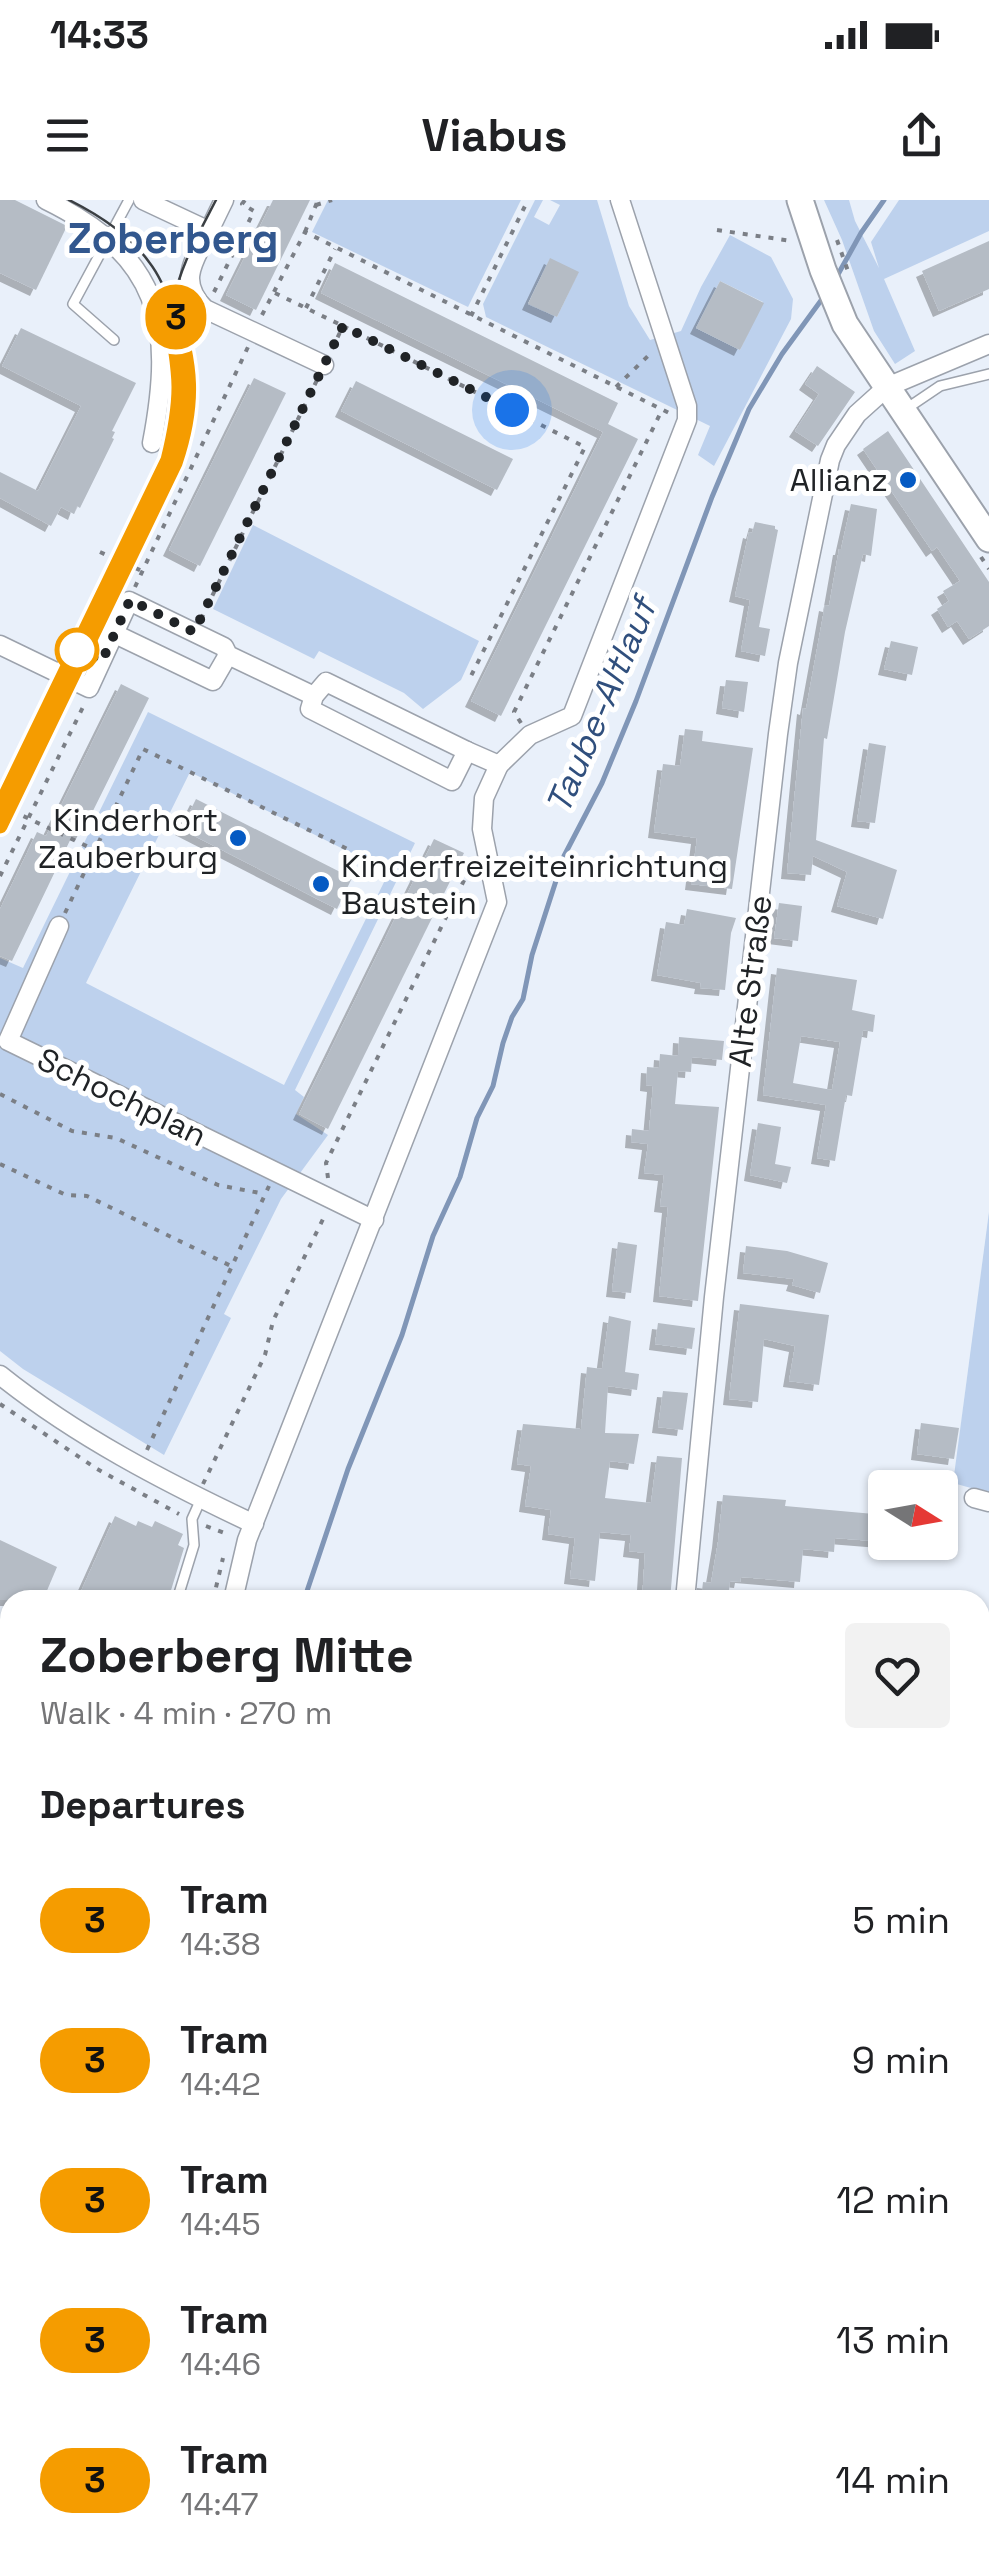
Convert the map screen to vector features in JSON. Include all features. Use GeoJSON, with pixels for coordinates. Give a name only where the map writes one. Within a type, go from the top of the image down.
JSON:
{"type":"FeatureCollection","features":[{"type":"Feature","properties":{"kind":"main road"},"geometry":{"type":"LineString","coordinates":[[800,200],[826,242],[836,271],[835,302],[845,324],[989,538]]}},
{"type":"Feature","properties":{"kind":"street"},"geometry":{"type":"LineString","coordinates":[[46,200],[108,238],[140,272],[153,301],[161,344],[160,400],[152,443]]}},
{"type":"Feature","properties":{"kind":"street"},"geometry":{"type":"LineString","coordinates":[[144,200],[171,206],[208,232]]}},
{"type":"Feature","properties":{"kind":"street"},"geometry":{"type":"LineString","coordinates":[[224,200],[190,274],[194,298],[255,333],[324,365]]}},
{"type":"Feature","properties":{"kind":"street"},"geometry":{"type":"LineString","coordinates":[[235,1590],[254,1524],[498,902],[482,829],[484,798],[498,765],[530,734],[572,716],[688,420],[687,406],[620,200]]}},
{"type":"Feature","properties":{"kind":"street"},"geometry":{"type":"LineString","coordinates":[[887,387],[989,344]]}},
{"type":"Feature","properties":{"kind":"street","name":"Alte Straße"},"geometry":{"type":"LineString","coordinates":[[686,1590],[714,1297],[788,663],[830,460],[858,414],[887,387]]}},
{"type":"Feature","properties":{"kind":"street"},"geometry":{"type":"LineString","coordinates":[[0,644],[89,688],[130,600],[224,647],[228,655],[314,696]]}},
{"type":"Feature","properties":{"kind":"street"},"geometry":{"type":"LineString","coordinates":[[114,634],[213,680],[228,655]]}},
{"type":"Feature","properties":{"kind":"street"},"geometry":{"type":"LineString","coordinates":[[467,750],[452,781],[310,708],[326,682],[467,750],[498,765]]}},
{"type":"Feature","properties":{"kind":"street","name":"Schochplan"},"geometry":{"type":"LineString","coordinates":[[59,926],[8,1041],[374,1220]]}},
{"type":"Feature","properties":{"kind":"street"},"geometry":{"type":"LineString","coordinates":[[0,1375],[92,1439],[254,1524]]}},
{"type":"Feature","properties":{"kind":"lane"},"geometry":{"type":"LineString","coordinates":[[114,340],[73,304],[129,200]]}},
{"type":"Feature","properties":{"kind":"lane"},"geometry":{"type":"LineString","coordinates":[[904,411],[940,386],[989,374]]}},
{"type":"Feature","properties":{"kind":"lane"},"geometry":{"type":"LineString","coordinates":[[180,1590],[194,1545],[192,1520],[199,1498]]}},
{"type":"Feature","properties":{"kind":"path"},"geometry":{"type":"LineString","coordinates":[[161,344],[184,341],[208,304],[254,211],[242,204],[244,200]]}},
{"type":"Feature","properties":{"kind":"path"},"geometry":{"type":"LineString","coordinates":[[130,600],[317,202],[332,200]]}},
{"type":"Feature","properties":{"kind":"path"},"geometry":{"type":"LineString","coordinates":[[471,316],[528,200]]}},
{"type":"Feature","properties":{"kind":"path"},"geometry":{"type":"LineString","coordinates":[[717,230],[826,242],[836,271]]}},
{"type":"Feature","properties":{"kind":"path"},"geometry":{"type":"LineString","coordinates":[[304,232],[688,420]]}},
{"type":"Feature","properties":{"kind":"path"},"geometry":{"type":"LineString","coordinates":[[306,308],[336,248]]}},
{"type":"Feature","properties":{"kind":"path"},"geometry":{"type":"LineString","coordinates":[[274,292],[585,447],[470,678]]}},
{"type":"Feature","properties":{"kind":"path"},"geometry":{"type":"LineString","coordinates":[[194,632],[343,326]]}},
{"type":"Feature","properties":{"kind":"path"},"geometry":{"type":"LineString","coordinates":[[616,387],[666,339]]}},
{"type":"Feature","properties":{"kind":"path"},"geometry":{"type":"LineString","coordinates":[[530,734],[514,712],[662,410]]}},
{"type":"Feature","properties":{"kind":"path"},"geometry":{"type":"LineString","coordinates":[[100,552],[142,570]]}},
{"type":"Feature","properties":{"kind":"path"},"geometry":{"type":"LineString","coordinates":[[0,876],[89,688]]}},
{"type":"Feature","properties":{"kind":"path"},"geometry":{"type":"LineString","coordinates":[[59,926],[143,749],[370,860]]}},
{"type":"Feature","properties":{"kind":"path"},"geometry":{"type":"LineString","coordinates":[[0,805],[94,850]]}},
{"type":"Feature","properties":{"kind":"path"},"geometry":{"type":"LineString","coordinates":[[199,1498],[265,1355],[273,1320],[332,1201],[326,1163],[484,840]]}},
{"type":"Feature","properties":{"kind":"path"},"geometry":{"type":"LineString","coordinates":[[0,1094],[72,1132],[116,1138],[218,1185],[265,1194]]}},
{"type":"Feature","properties":{"kind":"path"},"geometry":{"type":"LineString","coordinates":[[0,1164],[66,1195],[88,1196],[231,1266]]}},
{"type":"Feature","properties":{"kind":"path"},"geometry":{"type":"LineString","coordinates":[[140,1466],[275,1173]]}},
{"type":"Feature","properties":{"kind":"path"},"geometry":{"type":"LineString","coordinates":[[0,1404],[97,1469],[192,1520],[231,1535]]}},
{"type":"Feature","properties":{"kind":"shaded area"},"geometry":{"type":"Polygon","coordinates":[[[328,200],[521,200],[468,307],[312,232],[328,200]]]}},
{"type":"Feature","properties":{"kind":"shaded area"},"geometry":{"type":"Polygon","coordinates":[[[535,200],[543,200],[534,217],[549,225],[560,205],[550,200],[597,200],[629,306],[650,340],[681,331],[730,235],[771,257],[793,299],[791,319],[714,466],[698,455],[710,426],[486,317],[483,304],[535,200]],[[550,259],[528,303],[557,317],[578,273],[550,259]],[[720,281],[696,328],[740,350],[763,302],[720,281]]]}},
{"type":"Feature","properties":{"kind":"shaded area"},"geometry":{"type":"Polygon","coordinates":[[[824,200],[849,200],[879,268],[871,242],[899,200],[989,200],[989,231],[884,279],[915,351],[895,364],[874,331],[824,200]]]}},
{"type":"Feature","properties":{"kind":"shaded area"},"geometry":{"type":"Polygon","coordinates":[[[253,525],[479,641],[461,680],[423,709],[404,693],[319,651],[314,659],[213,609],[253,525]]]}},
{"type":"Feature","properties":{"kind":"shaded area"},"geometry":{"type":"Polygon","coordinates":[[[148,712],[415,843],[295,1090],[304,1097],[296,1114],[328,1135],[281,1199],[224,1314],[231,1318],[164,1455],[0,1351],[0,958],[23,968],[148,712]],[[190,772],[86,983],[284,1085],[389,872],[190,772]]]}},
{"type":"Feature","properties":{"kind":"shaded area"},"geometry":{"type":"Polygon","coordinates":[[[989,1212],[989,1493],[958,1484],[958,1470],[955,1470],[989,1212]]]}},
{"type":"Feature","properties":{"kind":"building"},"geometry":{"type":"Polygon","coordinates":[[[0,200],[15,200],[67,226],[36,290],[0,273],[0,200]]]}},
{"type":"Feature","properties":{"kind":"building"},"geometry":{"type":"Polygon","coordinates":[[[273,200],[310,200],[256,310],[226,295],[273,200]]]}},
{"type":"Feature","properties":{"kind":"building"},"geometry":{"type":"Polygon","coordinates":[[[989,241],[989,289],[939,311],[922,271],[989,241]]]}},
{"type":"Feature","properties":{"kind":"building"},"geometry":{"type":"Polygon","coordinates":[[[550,258],[579,272],[557,317],[528,304],[550,258]]]}},
{"type":"Feature","properties":{"kind":"building"},"geometry":{"type":"Polygon","coordinates":[[[335,263],[618,403],[608,424],[638,439],[501,716],[471,701],[603,432],[321,293],[335,263]]]}},
{"type":"Feature","properties":{"kind":"building"},"geometry":{"type":"Polygon","coordinates":[[[720,281],[764,303],[740,350],[696,328],[720,281]]]}},
{"type":"Feature","properties":{"kind":"building"},"geometry":{"type":"Polygon","coordinates":[[[21,328],[136,383],[80,508],[77,506],[74,514],[61,507],[51,526],[0,498],[0,472],[38,491],[81,406],[2,366],[21,328]]]}},
{"type":"Feature","properties":{"kind":"building"},"geometry":{"type":"Polygon","coordinates":[[[817,366],[855,392],[818,446],[795,431],[819,394],[805,384],[817,366]]]}},
{"type":"Feature","properties":{"kind":"building"},"geometry":{"type":"Polygon","coordinates":[[[254,378],[286,393],[200,566],[169,550],[254,378]]]}},
{"type":"Feature","properties":{"kind":"building"},"geometry":{"type":"Polygon","coordinates":[[[356,381],[513,459],[497,490],[341,411],[356,381]]]}},
{"type":"Feature","properties":{"kind":"building"},"geometry":{"type":"Polygon","coordinates":[[[888,431],[989,582],[989,626],[969,639],[957,621],[948,627],[937,609],[949,601],[943,591],[960,581],[937,547],[932,551],[863,449],[888,431]]]}},
{"type":"Feature","properties":{"kind":"building"},"geometry":{"type":"Polygon","coordinates":[[[851,504],[877,509],[871,556],[863,554],[827,739],[824,738],[816,840],[897,870],[883,919],[837,906],[847,872],[813,856],[811,875],[787,873],[803,708],[806,709],[825,605],[829,606],[851,504]]]}},
{"type":"Feature","properties":{"kind":"building"},"geometry":{"type":"Polygon","coordinates":[[[755,522],[778,530],[759,627],[770,629],[765,656],[741,651],[750,600],[735,596],[749,532],[752,533],[755,522]]]}},
{"type":"Feature","properties":{"kind":"building"},"geometry":{"type":"Polygon","coordinates":[[[891,641],[918,647],[912,675],[884,669],[891,641]]]}},
{"type":"Feature","properties":{"kind":"building"},"geometry":{"type":"Polygon","coordinates":[[[726,680],[748,682],[744,712],[722,708],[726,680]]]}},
{"type":"Feature","properties":{"kind":"building"},"geometry":{"type":"Polygon","coordinates":[[[121,684],[149,698],[81,835],[74,832],[12,961],[0,956],[0,909],[37,832],[46,836],[121,684]]]}},
{"type":"Feature","properties":{"kind":"building"},"geometry":{"type":"Polygon","coordinates":[[[685,729],[703,731],[702,741],[753,748],[732,889],[691,884],[697,838],[654,832],[663,764],[680,766],[685,729]]]}},
{"type":"Feature","properties":{"kind":"building"},"geometry":{"type":"Polygon","coordinates":[[[869,743],[886,746],[875,823],[857,821],[869,743]]]}},
{"type":"Feature","properties":{"kind":"building"},"geometry":{"type":"Polygon","coordinates":[[[196,799],[352,878],[337,909],[181,829],[196,799]]]}},
{"type":"Feature","properties":{"kind":"building"},"geometry":{"type":"Polygon","coordinates":[[[434,839],[464,853],[328,1129],[299,1114],[434,839]]]}},
{"type":"Feature","properties":{"kind":"building"},"geometry":{"type":"Polygon","coordinates":[[[779,903],[802,906],[798,941],[774,938],[779,903]]]}},
{"type":"Feature","properties":{"kind":"building"},"geometry":{"type":"Polygon","coordinates":[[[687,909],[736,918],[725,990],[700,988],[701,983],[657,975],[666,922],[684,925],[687,909]]]}},
{"type":"Feature","properties":{"kind":"building"},"geometry":{"type":"Polygon","coordinates":[[[777,968],[857,980],[852,1010],[875,1015],[873,1032],[863,1030],[852,1096],[846,1095],[835,1161],[817,1158],[826,1105],[763,1095],[777,968]],[[801,1036],[793,1083],[832,1090],[840,1042],[801,1036]]]}},
{"type":"Feature","properties":{"kind":"building"},"geometry":{"type":"Polygon","coordinates":[[[679,1037],[724,1041],[722,1060],[692,1057],[691,1072],[678,1071],[675,1104],[719,1107],[698,1301],[659,1296],[668,1207],[660,1206],[664,1175],[644,1173],[648,1144],[631,1142],[632,1129],[649,1131],[653,1086],[646,1085],[647,1067],[659,1068],[660,1054],[678,1056],[679,1037]]]}},
{"type":"Feature","properties":{"kind":"building"},"geometry":{"type":"Polygon","coordinates":[[[758,1123],[781,1127],[775,1164],[791,1167],[787,1183],[750,1175],[758,1123]]]}},
{"type":"Feature","properties":{"kind":"building"},"geometry":{"type":"Polygon","coordinates":[[[618,1242],[637,1245],[631,1293],[612,1291],[618,1242]]]}},
{"type":"Feature","properties":{"kind":"building"},"geometry":{"type":"Polygon","coordinates":[[[746,1246],[787,1251],[828,1263],[820,1293],[792,1285],[794,1279],[743,1273],[746,1246]]]}},
{"type":"Feature","properties":{"kind":"building"},"geometry":{"type":"Polygon","coordinates":[[[740,1304],[829,1315],[819,1385],[789,1381],[795,1346],[764,1339],[758,1402],[729,1399],[740,1304]]]}},
{"type":"Feature","properties":{"kind":"building"},"geometry":{"type":"Polygon","coordinates":[[[609,1316],[631,1321],[625,1372],[639,1374],[637,1390],[608,1386],[605,1433],[639,1434],[634,1464],[610,1461],[605,1498],[651,1503],[657,1456],[682,1458],[671,1590],[643,1590],[645,1553],[629,1551],[631,1535],[600,1532],[595,1581],[570,1578],[575,1538],[548,1534],[551,1510],[525,1506],[531,1466],[517,1464],[523,1424],[581,1429],[587,1367],[602,1369],[609,1316]]]}},
{"type":"Feature","properties":{"kind":"building"},"geometry":{"type":"Polygon","coordinates":[[[658,1323],[695,1328],[692,1349],[655,1344],[658,1323]]]}},
{"type":"Feature","properties":{"kind":"building"},"geometry":{"type":"Polygon","coordinates":[[[663,1391],[688,1393],[683,1430],[658,1427],[663,1391]]]}},
{"type":"Feature","properties":{"kind":"building"},"geometry":{"type":"Polygon","coordinates":[[[921,1423],[959,1428],[954,1459],[917,1454],[921,1423]]]}},
{"type":"Feature","properties":{"kind":"building"},"geometry":{"type":"Polygon","coordinates":[[[723,1495],[786,1500],[785,1506],[868,1513],[868,1541],[835,1538],[834,1552],[803,1549],[800,1582],[741,1577],[740,1582],[730,1581],[729,1590],[702,1590],[703,1582],[711,1583],[723,1495]]]}},
{"type":"Feature","properties":{"kind":"building"},"geometry":{"type":"Polygon","coordinates":[[[115,1516],[136,1526],[138,1521],[152,1527],[155,1521],[183,1534],[178,1545],[184,1548],[171,1590],[82,1590],[115,1516]]]}},
{"type":"Feature","properties":{"kind":"building"},"geometry":{"type":"Polygon","coordinates":[[[0,1540],[57,1567],[47,1590],[0,1590],[0,1540]]]}},
{"type":"Feature","properties":{"kind":"waterway","name":"Taube-Altlauf"},"geometry":{"type":"LineString","coordinates":[[836,278],[884,200]]}},
{"type":"Feature","properties":{"kind":"waterway","name":"Taube-Altlauf"},"geometry":{"type":"LineString","coordinates":[[307,1590],[348,1469],[402,1335],[433,1236],[460,1177],[477,1118],[493,1086],[503,1043],[523,999],[532,955],[564,856],[602,783],[636,701],[749,409],[782,354],[825,295]]}},
{"type":"Feature","properties":{"kind":"tram line"},"geometry":{"type":"LineString","coordinates":[[0,826],[175,463],[188,405],[180,331],[157,273],[123,234],[69,200]]}},
{"type":"Feature","properties":{"kind":"tram line"},"geometry":{"type":"LineString","coordinates":[[172,307],[184,265],[216,200]]}},
{"type":"Feature","properties":{"kind":"tram line","name":"3"},"geometry":{"type":"LineString","coordinates":[[0,807],[168,460],[179,386],[172,306],[184,341],[190,386],[182,443],[0,826]]}},
{"type":"Feature","properties":{"kind":"place","name":"Allianz"},"geometry":{"type":"Point","coordinates":[908,480]}},
{"type":"Feature","properties":{"kind":"place","name":"Kinderhort Zauberburg"},"geometry":{"type":"Point","coordinates":[238,838]}},
{"type":"Feature","properties":{"kind":"place","name":"Kinderfreizeiteinrichtung Baustein"},"geometry":{"type":"Point","coordinates":[321,884]}},
{"type":"Feature","properties":{"kind":"district","name":"Zoberberg"},"geometry":{"type":"Point","coordinates":[173,238]}},
{"type":"Feature","properties":{"kind":"route"},"geometry":{"type":"LineString","coordinates":[[77,650],[102,661],[130,600],[194,632],[343,326],[512,410]]}}]}
